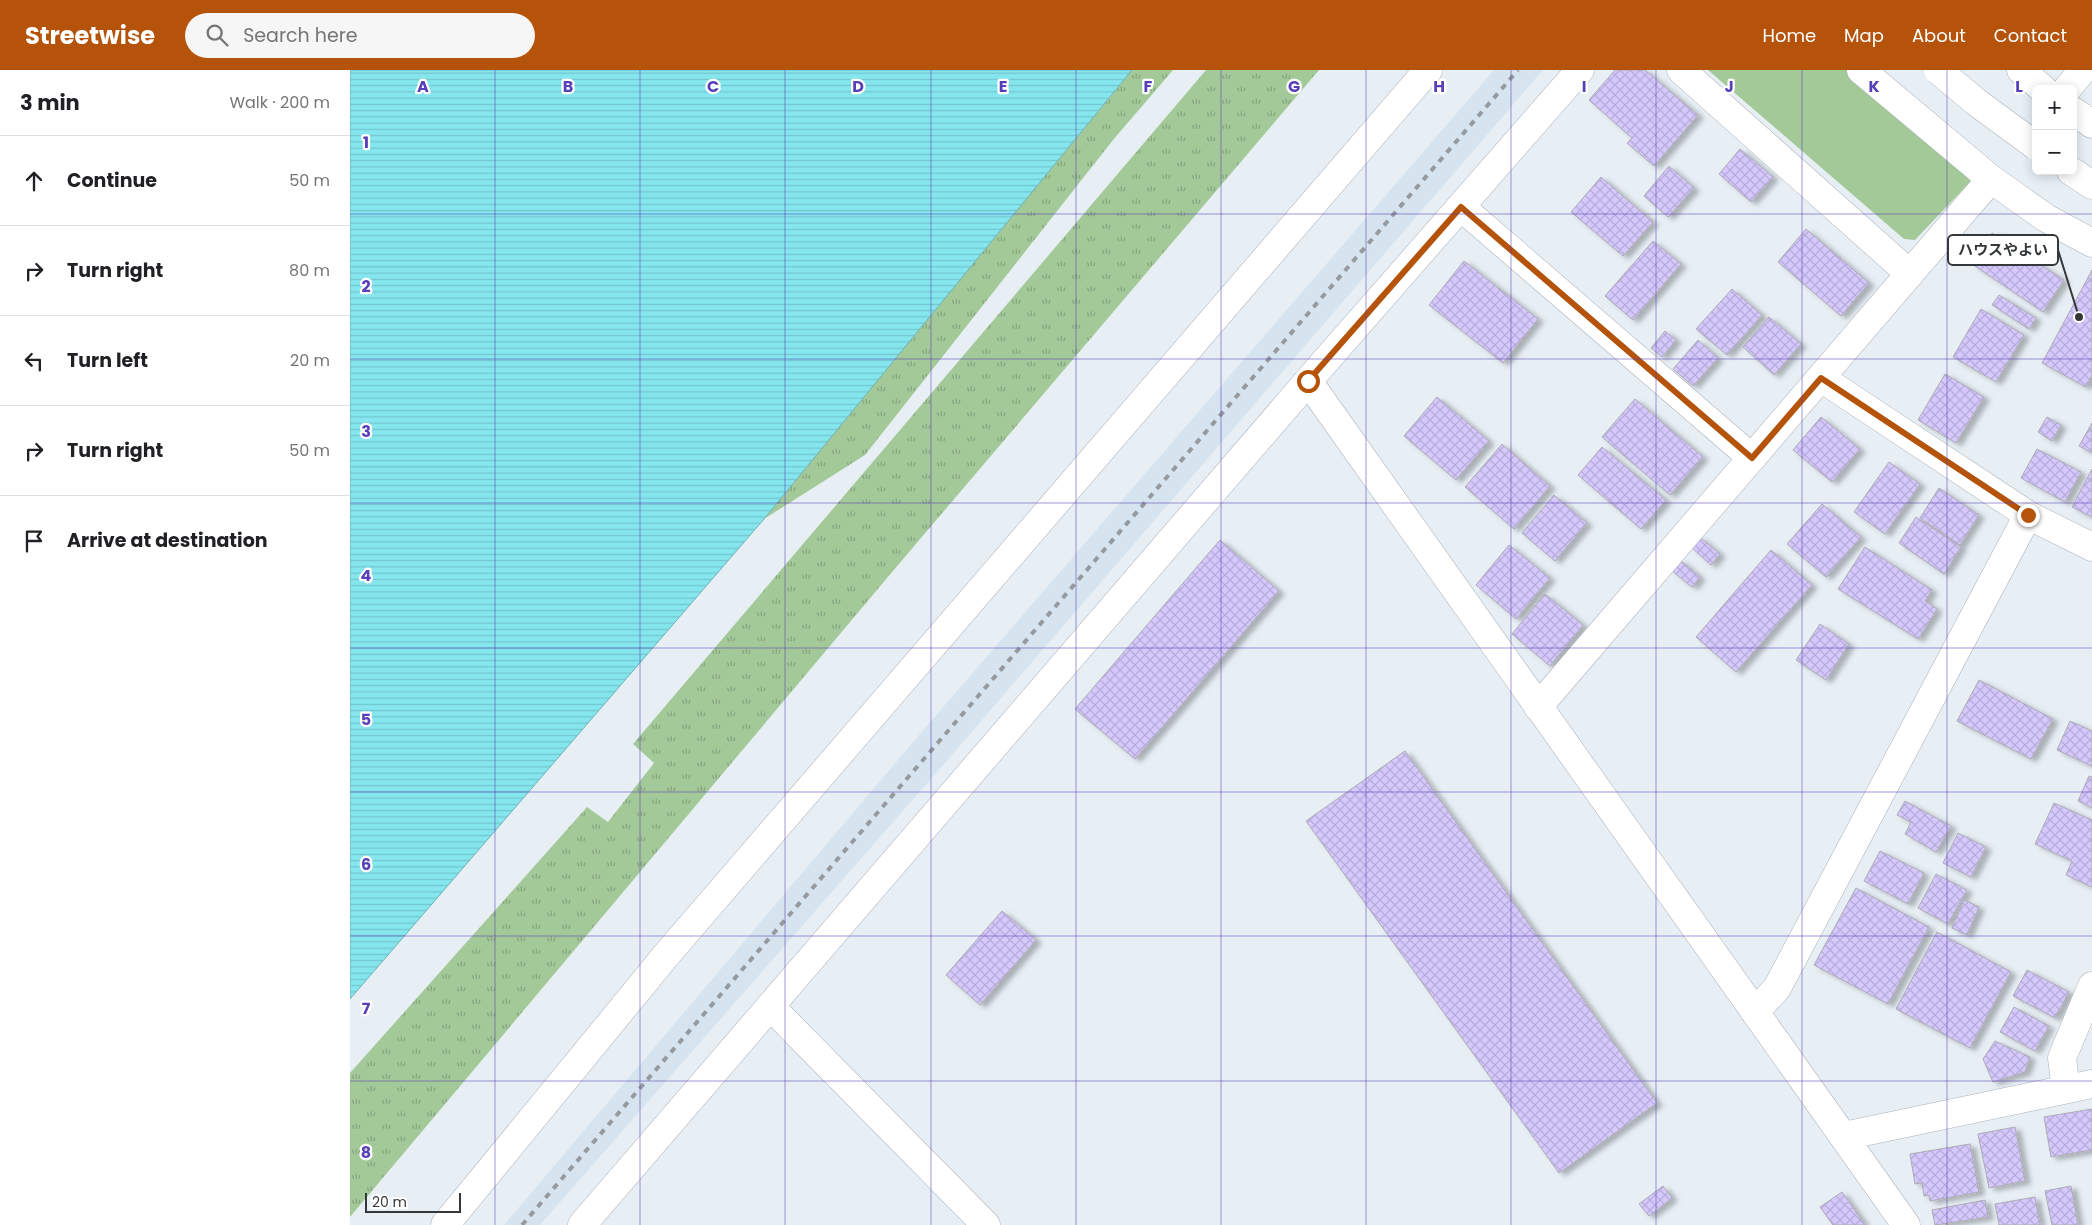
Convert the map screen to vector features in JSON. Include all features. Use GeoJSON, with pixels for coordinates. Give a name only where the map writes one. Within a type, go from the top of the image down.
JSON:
{"type":"FeatureCollection","features":[{"type":"Feature","properties":{"kind":"street"},"geometry":{"type":"LineString","coordinates":[[445,1225],[668,953],[1428,70]]}},
{"type":"Feature","properties":{"kind":"street"},"geometry":{"type":"LineString","coordinates":[[582,1225],[1308,381],[1580,70]]}},
{"type":"Feature","properties":{"kind":"street"},"geometry":{"type":"LineString","coordinates":[[1681,70],[1910,274]]}},
{"type":"Feature","properties":{"kind":"street"},"geometry":{"type":"LineString","coordinates":[[1861,70],[1992,179],[2046,218],[2092,242]]}},
{"type":"Feature","properties":{"kind":"street"},"geometry":{"type":"LineString","coordinates":[[1938,70],[1976,102],[2032,143]]}},
{"type":"Feature","properties":{"kind":"street"},"geometry":{"type":"LineString","coordinates":[[2021,70],[2039,85]]}},
{"type":"Feature","properties":{"kind":"street"},"geometry":{"type":"LineString","coordinates":[[2070,85],[2083,70]]}},
{"type":"Feature","properties":{"kind":"street"},"geometry":{"type":"LineString","coordinates":[[2077,114],[2092,124]]}},
{"type":"Feature","properties":{"kind":"street"},"geometry":{"type":"LineString","coordinates":[[2077,175],[2092,185]]}},
{"type":"Feature","properties":{"kind":"street"},"geometry":{"type":"LineString","coordinates":[[1538,707],[1992,179]]}},
{"type":"Feature","properties":{"kind":"street"},"geometry":{"type":"LineString","coordinates":[[1461,207],[1752,458]]}},
{"type":"Feature","properties":{"kind":"street"},"geometry":{"type":"LineString","coordinates":[[1821,378],[2028,515],[2092,547]]}},
{"type":"Feature","properties":{"kind":"street"},"geometry":{"type":"LineString","coordinates":[[1308,381],[1906,1225]]}},
{"type":"Feature","properties":{"kind":"street"},"geometry":{"type":"LineString","coordinates":[[1755,1012],[1777,988],[2028,515]]}},
{"type":"Feature","properties":{"kind":"street"},"geometry":{"type":"LineString","coordinates":[[2066,1089],[2062,1058],[2092,986]]}},
{"type":"Feature","properties":{"kind":"street"},"geometry":{"type":"LineString","coordinates":[[770,1006],[986,1225]]}},
{"type":"Feature","properties":{"kind":"street"},"geometry":{"type":"LineString","coordinates":[[1844,1136],[2092,1084]]}},
{"type":"Feature","properties":{"kind":"shaded area"},"geometry":{"type":"Polygon","coordinates":[[[1494,70],[1543,70],[951,756],[540,1225],[504,1225],[919,735],[1494,70]]]}},
{"type":"Feature","properties":{"kind":"green space"},"geometry":{"type":"Polygon","coordinates":[[[1132,70],[1173,70],[1113,140],[865,455],[764,519],[1132,70]]]}},
{"type":"Feature","properties":{"kind":"green space"},"geometry":{"type":"Polygon","coordinates":[[[1206,70],[1319,70],[898,565],[350,1217],[350,1073],[587,807],[608,822],[654,763],[633,744],[1206,70]]]}},
{"type":"Feature","properties":{"kind":"green space"},"geometry":{"type":"Polygon","coordinates":[[[1708,70],[1849,70],[1969,171],[1970,182],[1915,240],[1904,239],[1708,70]]]}},
{"type":"Feature","properties":{"kind":"water"},"geometry":{"type":"Polygon","coordinates":[[[350,70],[1132,70],[764,519],[350,999],[350,70]]]}},
{"type":"Feature","properties":{"kind":"building"},"geometry":{"type":"Polygon","coordinates":[[[1615,70],[1645,70],[1698,115],[1654,166],[1627,143],[1632,138],[1589,100],[1615,70]]]}},
{"type":"Feature","properties":{"kind":"building"},"geometry":{"type":"Polygon","coordinates":[[[1740,149],[1773,177],[1751,202],[1719,174],[1740,149]]]}},
{"type":"Feature","properties":{"kind":"building"},"geometry":{"type":"Polygon","coordinates":[[[1669,166],[1694,188],[1668,217],[1644,196],[1669,166]]]}},
{"type":"Feature","properties":{"kind":"building"},"geometry":{"type":"Polygon","coordinates":[[[1601,177],[1653,222],[1623,256],[1571,212],[1601,177]]]}},
{"type":"Feature","properties":{"kind":"building"},"geometry":{"type":"Polygon","coordinates":[[[1806,229],[1869,283],[1841,316],[1778,262],[1806,229]]]}},
{"type":"Feature","properties":{"kind":"building"},"geometry":{"type":"Polygon","coordinates":[[[1992,233],[2064,280],[2043,312],[1972,264],[1992,233]]]}},
{"type":"Feature","properties":{"kind":"building"},"geometry":{"type":"Polygon","coordinates":[[[1653,241],[1681,264],[1633,320],[1605,296],[1653,241]]]}},
{"type":"Feature","properties":{"kind":"building"},"geometry":{"type":"Polygon","coordinates":[[[1464,261],[1538,319],[1503,363],[1429,305],[1464,261]]]}},
{"type":"Feature","properties":{"kind":"building"},"geometry":{"type":"Polygon","coordinates":[[[2092,270],[2092,375],[2086,387],[2042,363],[2092,270]]]}},
{"type":"Feature","properties":{"kind":"building"},"geometry":{"type":"Polygon","coordinates":[[[1732,289],[1762,315],[1727,355],[1696,329],[1732,289]]]}},
{"type":"Feature","properties":{"kind":"building"},"geometry":{"type":"Polygon","coordinates":[[[1999,295],[2036,318],[2029,329],[1992,305],[1999,295]]]}},
{"type":"Feature","properties":{"kind":"building"},"geometry":{"type":"Polygon","coordinates":[[[1981,309],[2024,335],[1996,382],[1953,357],[1981,309]]]}},
{"type":"Feature","properties":{"kind":"building"},"geometry":{"type":"Polygon","coordinates":[[[1769,317],[1801,344],[1774,375],[1743,347],[1769,317]]]}},
{"type":"Feature","properties":{"kind":"building"},"geometry":{"type":"Polygon","coordinates":[[[1665,331],[1676,340],[1662,357],[1651,348],[1665,331]]]}},
{"type":"Feature","properties":{"kind":"building"},"geometry":{"type":"Polygon","coordinates":[[[1698,340],[1718,358],[1693,386],[1673,369],[1698,340]]]}},
{"type":"Feature","properties":{"kind":"building"},"geometry":{"type":"Polygon","coordinates":[[[1945,374],[1984,397],[1956,443],[1918,420],[1945,374]]]}},
{"type":"Feature","properties":{"kind":"building"},"geometry":{"type":"Polygon","coordinates":[[[1437,397],[1489,441],[1456,480],[1404,436],[1437,397]]]}},
{"type":"Feature","properties":{"kind":"building"},"geometry":{"type":"Polygon","coordinates":[[[1635,399],[1703,457],[1670,495],[1602,437],[1635,399]]]}},
{"type":"Feature","properties":{"kind":"building"},"geometry":{"type":"Polygon","coordinates":[[[1821,417],[1860,449],[1832,482],[1793,450],[1821,417]]]}},
{"type":"Feature","properties":{"kind":"building"},"geometry":{"type":"Polygon","coordinates":[[[2047,417],[2061,425],[2052,441],[2038,432],[2047,417]]]}},
{"type":"Feature","properties":{"kind":"building"},"geometry":{"type":"Polygon","coordinates":[[[2092,423],[2092,453],[2079,446],[2092,423]]]}},
{"type":"Feature","properties":{"kind":"building"},"geometry":{"type":"Polygon","coordinates":[[[1502,444],[1550,486],[1514,529],[1465,487],[1502,444]]]}},
{"type":"Feature","properties":{"kind":"building"},"geometry":{"type":"Polygon","coordinates":[[[1602,447],[1666,500],[1641,529],[1578,475],[1602,447]]]}},
{"type":"Feature","properties":{"kind":"building"},"geometry":{"type":"Polygon","coordinates":[[[2037,449],[2081,472],[2065,502],[2021,478],[2037,449]]]}},
{"type":"Feature","properties":{"kind":"building"},"geometry":{"type":"Polygon","coordinates":[[[1889,462],[1920,484],[1885,534],[1854,512],[1889,462]]]}},
{"type":"Feature","properties":{"kind":"building"},"geometry":{"type":"Polygon","coordinates":[[[2092,469],[2092,517],[2072,507],[2092,469]]]}},
{"type":"Feature","properties":{"kind":"building"},"geometry":{"type":"Polygon","coordinates":[[[1939,488],[1979,515],[1960,545],[1920,518],[1939,488]]]}},
{"type":"Feature","properties":{"kind":"building"},"geometry":{"type":"Polygon","coordinates":[[[1554,495],[1587,523],[1555,561],[1522,533],[1554,495]]]}},
{"type":"Feature","properties":{"kind":"building"},"geometry":{"type":"Polygon","coordinates":[[[1822,504],[1861,537],[1826,577],[1787,544],[1822,504]]]}},
{"type":"Feature","properties":{"kind":"building"},"geometry":{"type":"Polygon","coordinates":[[[1916,517],[1961,547],[1944,574],[1899,543],[1916,517]]]}},
{"type":"Feature","properties":{"kind":"building"},"geometry":{"type":"Polygon","coordinates":[[[1700,537],[1720,554],[1711,565],[1691,547],[1700,537]]]}},
{"type":"Feature","properties":{"kind":"building"},"geometry":{"type":"Polygon","coordinates":[[[1220,540],[1279,591],[1135,759],[1075,709],[1220,540]]]}},
{"type":"Feature","properties":{"kind":"building"},"geometry":{"type":"Polygon","coordinates":[[[1509,545],[1550,578],[1516,619],[1476,585],[1509,545]]]}},
{"type":"Feature","properties":{"kind":"building"},"geometry":{"type":"Polygon","coordinates":[[[1865,547],[1932,590],[1925,601],[1937,609],[1918,639],[1838,589],[1865,547]]]}},
{"type":"Feature","properties":{"kind":"building"},"geometry":{"type":"Polygon","coordinates":[[[1771,550],[1812,585],[1736,672],[1696,637],[1771,550]]]}},
{"type":"Feature","properties":{"kind":"building"},"geometry":{"type":"Polygon","coordinates":[[[1680,560],[1700,577],[1692,587],[1671,570],[1680,560]]]}},
{"type":"Feature","properties":{"kind":"building"},"geometry":{"type":"Polygon","coordinates":[[[1545,594],[1583,625],[1550,666],[1512,634],[1545,594]]]}},
{"type":"Feature","properties":{"kind":"building"},"geometry":{"type":"Polygon","coordinates":[[[1820,624],[1849,644],[1826,680],[1796,660],[1820,624]]]}},
{"type":"Feature","properties":{"kind":"building"},"geometry":{"type":"Polygon","coordinates":[[[1979,680],[2053,719],[2031,759],[1957,721],[1979,680]]]}},
{"type":"Feature","properties":{"kind":"building"},"geometry":{"type":"Polygon","coordinates":[[[2070,721],[2092,731],[2092,766],[2057,750],[2070,721]]]}},
{"type":"Feature","properties":{"kind":"building"},"geometry":{"type":"Polygon","coordinates":[[[1405,751],[1657,1103],[1559,1173],[1306,821],[1405,751]]]}},
{"type":"Feature","properties":{"kind":"building"},"geometry":{"type":"Polygon","coordinates":[[[2089,776],[2092,777],[2092,808],[2078,801],[2089,776]]]}},
{"type":"Feature","properties":{"kind":"building"},"geometry":{"type":"Polygon","coordinates":[[[1905,801],[1951,826],[1936,852],[1905,834],[1911,822],[1897,815],[1905,801]]]}},
{"type":"Feature","properties":{"kind":"building"},"geometry":{"type":"Polygon","coordinates":[[[2054,803],[2092,820],[2092,887],[2066,875],[2072,861],[2035,844],[2054,803]]]}},
{"type":"Feature","properties":{"kind":"building"},"geometry":{"type":"Polygon","coordinates":[[[1958,833],[1986,847],[1971,877],[1943,863],[1958,833]]]}},
{"type":"Feature","properties":{"kind":"building"},"geometry":{"type":"Polygon","coordinates":[[[1880,851],[1924,873],[1908,904],[1864,881],[1880,851]]]}},
{"type":"Feature","properties":{"kind":"building"},"geometry":{"type":"Polygon","coordinates":[[[1936,874],[1967,890],[1948,924],[1918,908],[1936,874]]]}},
{"type":"Feature","properties":{"kind":"building"},"geometry":{"type":"Polygon","coordinates":[[[1856,888],[1929,927],[1888,1004],[1814,965],[1856,888]]]}},
{"type":"Feature","properties":{"kind":"building"},"geometry":{"type":"Polygon","coordinates":[[[1964,900],[1979,907],[1967,935],[1952,928],[1964,900]]]}},
{"type":"Feature","properties":{"kind":"building"},"geometry":{"type":"Polygon","coordinates":[[[1002,911],[1036,940],[980,1005],[946,975],[1002,911]]]}},
{"type":"Feature","properties":{"kind":"building"},"geometry":{"type":"Polygon","coordinates":[[[1937,932],[2011,972],[1970,1048],[1896,1009],[1937,932]]]}},
{"type":"Feature","properties":{"kind":"building"},"geometry":{"type":"Polygon","coordinates":[[[2027,970],[2069,992],[2055,1018],[2013,996],[2027,970]]]}},
{"type":"Feature","properties":{"kind":"building"},"geometry":{"type":"Polygon","coordinates":[[[2014,1007],[2049,1026],[2035,1051],[2000,1032],[2014,1007]]]}},
{"type":"Feature","properties":{"kind":"building"},"geometry":{"type":"Polygon","coordinates":[[[1995,1041],[2030,1057],[2025,1072],[1993,1082],[1983,1059],[1995,1041]]]}},
{"type":"Feature","properties":{"kind":"building"},"geometry":{"type":"Polygon","coordinates":[[[2092,1109],[2092,1150],[2051,1157],[2044,1117],[2092,1109]]]}},
{"type":"Feature","properties":{"kind":"building"},"geometry":{"type":"Polygon","coordinates":[[[2015,1127],[2025,1181],[1989,1188],[1978,1134],[2015,1127]]]}},
{"type":"Feature","properties":{"kind":"building"},"geometry":{"type":"Polygon","coordinates":[[[1970,1144],[1979,1192],[1930,1201],[1929,1195],[1924,1196],[1922,1183],[1915,1184],[1910,1154],[1970,1144]]]}},
{"type":"Feature","properties":{"kind":"building"},"geometry":{"type":"Polygon","coordinates":[[[1663,1186],[1672,1198],[1649,1216],[1639,1204],[1663,1186]]]}},
{"type":"Feature","properties":{"kind":"building"},"geometry":{"type":"Polygon","coordinates":[[[2071,1186],[2078,1225],[2052,1225],[2045,1191],[2071,1186]]]}},
{"type":"Feature","properties":{"kind":"building"},"geometry":{"type":"Polygon","coordinates":[[[1842,1192],[1865,1225],[1833,1225],[1820,1207],[1842,1192]]]}},
{"type":"Feature","properties":{"kind":"building"},"geometry":{"type":"Polygon","coordinates":[[[2035,1197],[2040,1225],[1999,1225],[1995,1204],[2035,1197]]]}},
{"type":"Feature","properties":{"kind":"building"},"geometry":{"type":"Polygon","coordinates":[[[1985,1200],[1988,1217],[1935,1225],[1932,1210],[1985,1200]]]}},
{"type":"Feature","properties":{"kind":"railway"},"geometry":{"type":"LineString","coordinates":[[522,1225],[1518,70]]}},
{"type":"Feature","properties":{"kind":"place","name":"ハウスやよい"},"geometry":{"type":"Point","coordinates":[2079,317]}},
{"type":"Feature","properties":{"kind":"route"},"geometry":{"type":"LineString","coordinates":[[1308,381],[1461,207],[1752,458],[1821,378],[2028,515]]}}]}
